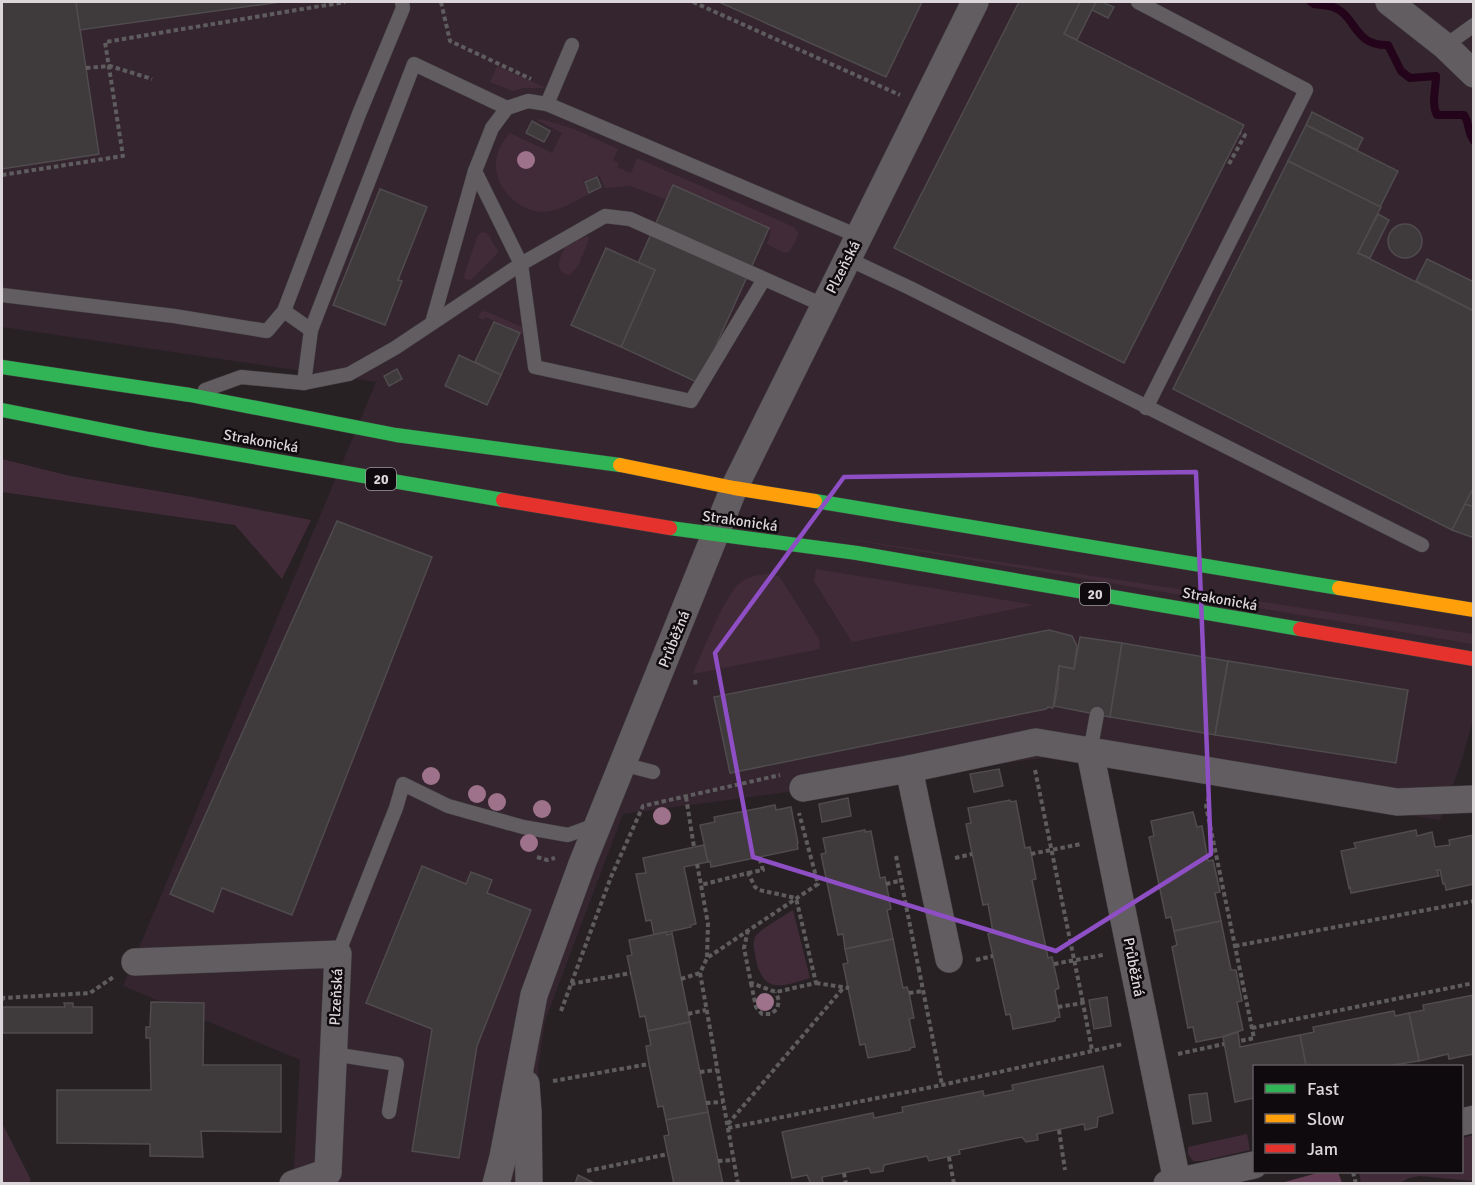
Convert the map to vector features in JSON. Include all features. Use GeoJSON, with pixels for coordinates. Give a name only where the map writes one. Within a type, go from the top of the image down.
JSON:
{"type":"FeatureCollection","features":[{"type":"Feature","properties":{"kind":"main road","name":"Strakonická"},"geometry":{"type":"LineString","coordinates":[[2,367],[190,396],[396,435],[601,461],[734,488],[1473,610]]}},
{"type":"Feature","properties":{"kind":"main road","name":"Strakonická"},"geometry":{"type":"LineString","coordinates":[[2,410],[46,420],[584,514],[857,553],[1473,659]]}},
{"type":"Feature","properties":{"kind":"street","name":"Plzeňská"},"geometry":{"type":"LineString","coordinates":[[716,534],[734,488],[975,2]]}},
{"type":"Feature","properties":{"kind":"street"},"geometry":{"type":"LineString","coordinates":[[1389,2],[1445,46],[1473,74]]}},
{"type":"Feature","properties":{"kind":"street","name":"Průběžná"},"geometry":{"type":"LineString","coordinates":[[627,753],[716,534]]}},
{"type":"Feature","properties":{"kind":"street"},"geometry":{"type":"LineString","coordinates":[[800,798],[909,769],[1036,742],[1397,802],[1473,799]]}},
{"type":"Feature","properties":{"kind":"street","name":"Průběžná"},"geometry":{"type":"LineString","coordinates":[[1090,752],[1150,1049],[1172,1182],[1253,1165]]}},
{"type":"Feature","properties":{"kind":"street"},"geometry":{"type":"LineString","coordinates":[[496,1184],[534,995],[627,753]]}},
{"type":"Feature","properties":{"kind":"street"},"geometry":{"type":"LineString","coordinates":[[909,769],[950,962]]}},
{"type":"Feature","properties":{"kind":"street","name":"Plzeňská"},"geometry":{"type":"LineString","coordinates":[[135,962],[338,954],[333,1053],[336,1178],[293,1184]]}},
{"type":"Feature","properties":{"kind":"street"},"geometry":{"type":"LineString","coordinates":[[522,1050],[528,1112],[529,1184]]}},
{"type":"Feature","properties":{"kind":"lane"},"geometry":{"type":"LineString","coordinates":[[2,295],[174,316],[267,331],[284,311],[363,104],[403,9],[402,2]]}},
{"type":"Feature","properties":{"kind":"lane"},"geometry":{"type":"LineString","coordinates":[[1138,2],[1306,90],[1146,408]]}},
{"type":"Feature","properties":{"kind":"lane"},"geometry":{"type":"LineString","coordinates":[[1445,46],[1473,25]]}},
{"type":"Feature","properties":{"kind":"lane"},"geometry":{"type":"LineString","coordinates":[[547,104],[572,45]]}},
{"type":"Feature","properties":{"kind":"lane"},"geometry":{"type":"LineString","coordinates":[[304,383],[311,330],[414,64],[507,108]]}},
{"type":"Feature","properties":{"kind":"lane"},"geometry":{"type":"LineString","coordinates":[[432,323],[475,171],[492,128],[507,108],[528,101],[547,104],[852,247],[910,288],[1422,545]]}},
{"type":"Feature","properties":{"kind":"lane"},"geometry":{"type":"LineString","coordinates":[[475,171],[521,264],[535,367],[691,401],[764,279]]}},
{"type":"Feature","properties":{"kind":"lane"},"geometry":{"type":"LineString","coordinates":[[190,396],[241,377],[304,383],[349,374],[395,348],[521,264],[605,216],[630,219],[824,305]]}},
{"type":"Feature","properties":{"kind":"lane"},"geometry":{"type":"LineString","coordinates":[[284,311],[311,330]]}},
{"type":"Feature","properties":{"kind":"lane"},"geometry":{"type":"LineString","coordinates":[[1090,752],[1097,714]]}},
{"type":"Feature","properties":{"kind":"lane"},"geometry":{"type":"LineString","coordinates":[[627,753],[653,772]]}},
{"type":"Feature","properties":{"kind":"lane"},"geometry":{"type":"LineString","coordinates":[[338,954],[396,808],[403,784],[448,806],[523,827],[568,835],[598,824]]}},
{"type":"Feature","properties":{"kind":"lane"},"geometry":{"type":"LineString","coordinates":[[333,1053],[397,1064],[389,1112]]}},
{"type":"Feature","properties":{"kind":"path"},"geometry":{"type":"LineString","coordinates":[[2,175],[123,156],[105,42],[345,2]]}},
{"type":"Feature","properties":{"kind":"path"},"geometry":{"type":"LineString","coordinates":[[441,2],[450,41],[554,89]]}},
{"type":"Feature","properties":{"kind":"path"},"geometry":{"type":"LineString","coordinates":[[693,2],[901,95]]}},
{"type":"Feature","properties":{"kind":"path"},"geometry":{"type":"LineString","coordinates":[[86,68],[110,66],[152,79]]}},
{"type":"Feature","properties":{"kind":"path"},"geometry":{"type":"LineString","coordinates":[[1229,164],[1245,135],[1240,133]]}},
{"type":"Feature","properties":{"kind":"path"},"geometry":{"type":"LineString","coordinates":[[695,680],[696,687]]}},
{"type":"Feature","properties":{"kind":"path"},"geometry":{"type":"LineString","coordinates":[[1029,743],[1092,1050]]}},
{"type":"Feature","properties":{"kind":"path"},"geometry":{"type":"LineString","coordinates":[[561,1012],[611,877],[642,806],[798,771],[800,798],[818,884],[707,958]]}},
{"type":"Feature","properties":{"kind":"path"},"geometry":{"type":"LineString","coordinates":[[1215,773],[1206,806],[1254,1038],[1239,1041]]}},
{"type":"Feature","properties":{"kind":"path"},"geometry":{"type":"LineString","coordinates":[[686,797],[694,847]]}},
{"type":"Feature","properties":{"kind":"path"},"geometry":{"type":"LineString","coordinates":[[1031,854],[1108,838]]}},
{"type":"Feature","properties":{"kind":"path"},"geometry":{"type":"LineString","coordinates":[[895,848],[942,1085]]}},
{"type":"Feature","properties":{"kind":"path"},"geometry":{"type":"LineString","coordinates":[[701,885],[763,870],[759,857]]}},
{"type":"Feature","properties":{"kind":"path"},"geometry":{"type":"LineString","coordinates":[[697,864],[708,924],[707,958],[700,973],[738,1184]]}},
{"type":"Feature","properties":{"kind":"path"},"geometry":{"type":"LineString","coordinates":[[748,873],[759,890],[796,898]]}},
{"type":"Feature","properties":{"kind":"path"},"geometry":{"type":"LineString","coordinates":[[796,898],[816,983]]}},
{"type":"Feature","properties":{"kind":"path"},"geometry":{"type":"LineString","coordinates":[[1235,946],[1473,901]]}},
{"type":"Feature","properties":{"kind":"path"},"geometry":{"type":"LineString","coordinates":[[748,930],[744,948],[756,1007],[762,1014],[771,1014],[777,1009],[776,992]]}},
{"type":"Feature","properties":{"kind":"path"},"geometry":{"type":"LineString","coordinates":[[1054,964],[1130,950]]}},
{"type":"Feature","properties":{"kind":"path"},"geometry":{"type":"LineString","coordinates":[[919,970],[950,962],[993,957]]}},
{"type":"Feature","properties":{"kind":"path"},"geometry":{"type":"LineString","coordinates":[[2,1000],[3,998],[90,993],[135,962]]}},
{"type":"Feature","properties":{"kind":"path"},"geometry":{"type":"LineString","coordinates":[[571,984],[631,973]]}},
{"type":"Feature","properties":{"kind":"path"},"geometry":{"type":"LineString","coordinates":[[681,979],[700,973]]}},
{"type":"Feature","properties":{"kind":"path"},"geometry":{"type":"LineString","coordinates":[[728,1126],[846,988],[816,983],[776,992],[751,982]]}},
{"type":"Feature","properties":{"kind":"path"},"geometry":{"type":"LineString","coordinates":[[1252,1028],[1473,983]]}},
{"type":"Feature","properties":{"kind":"path"},"geometry":{"type":"LineString","coordinates":[[909,993],[923,991]]}},
{"type":"Feature","properties":{"kind":"path"},"geometry":{"type":"LineString","coordinates":[[1058,1007],[1083,1003]]}},
{"type":"Feature","properties":{"kind":"path"},"geometry":{"type":"LineString","coordinates":[[688,1014],[706,1010]]}},
{"type":"Feature","properties":{"kind":"path"},"geometry":{"type":"LineString","coordinates":[[728,1126],[942,1085],[1092,1050],[1224,1044]]}},
{"type":"Feature","properties":{"kind":"path"},"geometry":{"type":"LineString","coordinates":[[549,1082],[650,1065]]}},
{"type":"Feature","properties":{"kind":"path"},"geometry":{"type":"LineString","coordinates":[[700,1072],[717,1070]]}},
{"type":"Feature","properties":{"kind":"path"},"geometry":{"type":"LineString","coordinates":[[706,1103],[723,1102]]}},
{"type":"Feature","properties":{"kind":"path"},"geometry":{"type":"LineString","coordinates":[[1059,1130],[1065,1170]]}},
{"type":"Feature","properties":{"kind":"path"},"geometry":{"type":"LineString","coordinates":[[587,1171],[668,1154]]}},
{"type":"Feature","properties":{"kind":"path"},"geometry":{"type":"LineString","coordinates":[[949,1157],[954,1184]]}},
{"type":"Feature","properties":{"kind":"path"},"geometry":{"type":"LineString","coordinates":[[718,1161],[733,1160]]}},
{"type":"Feature","properties":{"kind":"path"},"geometry":{"type":"LineString","coordinates":[[844,1173],[846,1184]]}},
{"type":"Feature","properties":{"kind":"highlighted area"},"geometry":{"type":"Polygon","coordinates":[[[1196,472],[1211,854],[1056,951],[753,857],[715,653],[844,477],[1196,472]]]}},
{"type":"Feature","properties":{"kind":"shaded area"},"geometry":{"type":"Polygon","coordinates":[[[2,2],[1473,2],[1473,720],[1461,763],[1440,820],[1044,758],[623,814],[545,1021],[538,1069],[543,1183],[293,1183],[300,1060],[123,986],[376,382],[2,327],[2,2]]]}},
{"type":"Feature","properties":{"kind":"shaded area"},"geometry":{"type":"Polygon","coordinates":[[[497,66],[546,88],[523,88],[513,91],[490,82],[497,66]]]}},
{"type":"Feature","properties":{"kind":"shaded area"},"geometry":{"type":"Polygon","coordinates":[[[541,119],[574,129],[618,149],[613,160],[619,163],[617,167],[631,173],[637,158],[794,227],[799,234],[790,251],[785,253],[767,244],[771,231],[674,187],[667,200],[631,186],[605,188],[599,175],[583,181],[589,194],[566,206],[541,212],[524,207],[509,196],[503,188],[496,171],[496,162],[501,146],[510,133],[552,153],[562,133],[537,120],[541,119]]]}},
{"type":"Feature","properties":{"kind":"shaded area"},"geometry":{"type":"Polygon","coordinates":[[[482,232],[487,233],[498,251],[471,280],[465,279],[464,275],[478,235],[482,232]]]}},
{"type":"Feature","properties":{"kind":"shaded area"},"geometry":{"type":"Polygon","coordinates":[[[587,236],[588,242],[578,266],[570,275],[561,271],[559,264],[565,247],[587,236]]]}},
{"type":"Feature","properties":{"kind":"shaded area"},"geometry":{"type":"Polygon","coordinates":[[[485,311],[522,327],[524,331],[522,334],[486,317],[484,320],[478,318],[481,312],[485,311]]]}},
{"type":"Feature","properties":{"kind":"shaded area"},"geometry":{"type":"Polygon","coordinates":[[[2,459],[70,476],[311,520],[282,579],[235,525],[2,492],[2,459]]]}},
{"type":"Feature","properties":{"kind":"shaded area"},"geometry":{"type":"Polygon","coordinates":[[[817,534],[1473,634],[1473,644],[817,534]]]}},
{"type":"Feature","properties":{"kind":"shaded area"},"geometry":{"type":"Polygon","coordinates":[[[816,569],[1034,605],[852,642],[814,581],[816,569]]]}},
{"type":"Feature","properties":{"kind":"shaded area"},"geometry":{"type":"Polygon","coordinates":[[[768,574],[779,576],[819,639],[820,649],[693,674],[714,625],[735,589],[747,578],[768,574]]]}},
{"type":"Feature","properties":{"kind":"shaded area"},"geometry":{"type":"Polygon","coordinates":[[[793,910],[810,978],[776,985],[764,979],[760,971],[754,951],[754,940],[762,930],[793,910]]]}},
{"type":"Feature","properties":{"kind":"shaded area"},"geometry":{"type":"Polygon","coordinates":[[[2,1111],[3,1125],[31,1180],[27,1183],[2,1183],[2,1111]]]}},
{"type":"Feature","properties":{"kind":"shaded area"},"geometry":{"type":"Polygon","coordinates":[[[1247,1134],[1250,1150],[1202,1161],[1193,1161],[1188,1154],[1188,1147],[1247,1134]]]}},
{"type":"Feature","properties":{"kind":"shaded area"},"geometry":{"type":"Polygon","coordinates":[[[1473,1135],[1473,1181],[1420,1176],[1400,1183],[1361,1183],[1359,1173],[1463,1173],[1463,1138],[1473,1135]]]}},
{"type":"Feature","properties":{"kind":"shaded area"},"geometry":{"type":"Polygon","coordinates":[[[1317,1173],[1338,1173],[1342,1183],[1281,1183],[1317,1173]]]}},
{"type":"Feature","properties":{"kind":"building"},"geometry":{"type":"Polygon","coordinates":[[[2,2],[76,2],[99,154],[2,169],[2,2]]]}},
{"type":"Feature","properties":{"kind":"building"},"geometry":{"type":"Polygon","coordinates":[[[76,2],[280,2],[80,30],[76,2]]]}},
{"type":"Feature","properties":{"kind":"building"},"geometry":{"type":"Polygon","coordinates":[[[719,2],[922,2],[886,77],[719,2]]]}},
{"type":"Feature","properties":{"kind":"building"},"geometry":{"type":"Polygon","coordinates":[[[1019,2],[1080,2],[1064,34],[1244,125],[1124,363],[894,248],[1019,2]]]}},
{"type":"Feature","properties":{"kind":"building"},"geometry":{"type":"Polygon","coordinates":[[[1080,2],[1096,2],[1077,40],[1064,34],[1080,2]]]}},
{"type":"Feature","properties":{"kind":"building"},"geometry":{"type":"Polygon","coordinates":[[[1096,2],[1114,7],[1108,18],[1092,10],[1096,2]]]}},
{"type":"Feature","properties":{"kind":"building"},"geometry":{"type":"Polygon","coordinates":[[[1312,112],[1363,138],[1357,150],[1306,125],[1312,112]]]}},
{"type":"Feature","properties":{"kind":"building"},"geometry":{"type":"Polygon","coordinates":[[[532,121],[550,131],[544,142],[526,133],[532,121]]]}},
{"type":"Feature","properties":{"kind":"building"},"geometry":{"type":"Polygon","coordinates":[[[1306,125],[1398,171],[1380,207],[1288,161],[1306,125]]]}},
{"type":"Feature","properties":{"kind":"building"},"geometry":{"type":"Polygon","coordinates":[[[1288,161],[1381,207],[1358,253],[1474,311],[1474,487],[1452,530],[1173,389],[1288,161]]]}},
{"type":"Feature","properties":{"kind":"building"},"geometry":{"type":"Polygon","coordinates":[[[597,177],[601,187],[589,193],[585,182],[597,177]]]}},
{"type":"Feature","properties":{"kind":"building"},"geometry":{"type":"Polygon","coordinates":[[[673,185],[769,228],[699,383],[621,347],[655,270],[638,263],[673,185]]]}},
{"type":"Feature","properties":{"kind":"building"},"geometry":{"type":"Polygon","coordinates":[[[380,189],[427,207],[398,280],[402,281],[385,325],[333,305],[380,189]]]}},
{"type":"Feature","properties":{"kind":"building"},"geometry":{"type":"Polygon","coordinates":[[[1378,214],[1389,220],[1370,258],[1358,253],[1378,214]]]}},
{"type":"Feature","properties":{"kind":"building"},"geometry":{"type":"Polygon","coordinates":[[[1405,224],[1417,229],[1422,241],[1417,253],[1405,258],[1393,253],[1388,241],[1393,229],[1405,224]]]}},
{"type":"Feature","properties":{"kind":"building"},"geometry":{"type":"Polygon","coordinates":[[[606,248],[655,270],[621,347],[571,325],[606,248]]]}},
{"type":"Feature","properties":{"kind":"building"},"geometry":{"type":"Polygon","coordinates":[[[1427,259],[1474,282],[1474,311],[1416,281],[1427,259]]]}},
{"type":"Feature","properties":{"kind":"building"},"geometry":{"type":"Polygon","coordinates":[[[494,322],[520,333],[501,375],[475,362],[494,322]]]}},
{"type":"Feature","properties":{"kind":"building"},"geometry":{"type":"Polygon","coordinates":[[[459,355],[501,375],[487,405],[445,386],[459,355]]]}},
{"type":"Feature","properties":{"kind":"building"},"geometry":{"type":"Polygon","coordinates":[[[397,369],[402,379],[389,386],[384,376],[397,369]]]}},
{"type":"Feature","properties":{"kind":"building"},"geometry":{"type":"Polygon","coordinates":[[[1474,487],[1474,507],[1465,504],[1474,487]]]}},
{"type":"Feature","properties":{"kind":"building"},"geometry":{"type":"Polygon","coordinates":[[[1465,504],[1474,507],[1474,538],[1452,530],[1465,504]]]}},
{"type":"Feature","properties":{"kind":"building"},"geometry":{"type":"Polygon","coordinates":[[[337,521],[432,557],[292,915],[222,888],[213,912],[170,894],[337,521]]]}},
{"type":"Feature","properties":{"kind":"building"},"geometry":{"type":"Polygon","coordinates":[[[1049,630],[1072,636],[1077,646],[1074,669],[1059,666],[1053,708],[1048,707],[730,773],[714,697],[1049,630]]]}},
{"type":"Feature","properties":{"kind":"building"},"geometry":{"type":"Polygon","coordinates":[[[1080,637],[1122,643],[1110,717],[1054,706],[1059,666],[1074,669],[1080,637]]]}},
{"type":"Feature","properties":{"kind":"building"},"geometry":{"type":"Polygon","coordinates":[[[1122,643],[1228,661],[1215,735],[1110,717],[1122,643]]]}},
{"type":"Feature","properties":{"kind":"building"},"geometry":{"type":"Polygon","coordinates":[[[1228,661],[1408,690],[1396,763],[1215,735],[1228,661]]]}},
{"type":"Feature","properties":{"kind":"building"},"geometry":{"type":"Polygon","coordinates":[[[999,769],[1003,786],[974,792],[970,774],[999,769]]]}},
{"type":"Feature","properties":{"kind":"building"},"geometry":{"type":"Polygon","coordinates":[[[848,798],[851,816],[822,822],[819,804],[848,798]]]}},
{"type":"Feature","properties":{"kind":"building"},"geometry":{"type":"Polygon","coordinates":[[[1010,800],[1011,802],[1016,801],[1025,848],[1030,847],[1036,879],[1032,880],[1048,958],[1052,957],[1059,988],[1055,990],[1060,1017],[1055,1018],[1055,1021],[1013,1029],[1010,1014],[1006,1015],[988,934],[993,932],[988,904],[983,905],[966,824],[971,823],[968,808],[1010,800]]]}},
{"type":"Feature","properties":{"kind":"building"},"geometry":{"type":"Polygon","coordinates":[[[775,805],[776,810],[791,807],[798,849],[711,867],[700,825],[715,822],[714,817],[775,805]]]}},
{"type":"Feature","properties":{"kind":"building"},"geometry":{"type":"Polygon","coordinates":[[[1193,812],[1197,827],[1202,826],[1208,861],[1213,860],[1220,892],[1215,893],[1221,921],[1174,931],[1171,917],[1166,918],[1149,837],[1154,836],[1151,821],[1193,812]]]}},
{"type":"Feature","properties":{"kind":"building"},"geometry":{"type":"Polygon","coordinates":[[[865,830],[865,832],[871,831],[880,878],[885,877],[891,909],[887,910],[893,939],[845,949],[843,934],[838,935],[821,854],[826,853],[823,838],[865,830]]]}},
{"type":"Feature","properties":{"kind":"building"},"geometry":{"type":"Polygon","coordinates":[[[1416,830],[1417,836],[1432,832],[1435,847],[1450,845],[1449,840],[1474,835],[1474,884],[1446,890],[1440,870],[1437,870],[1439,876],[1351,893],[1341,851],[1356,848],[1354,843],[1416,830]]]}},
{"type":"Feature","properties":{"kind":"building"},"geometry":{"type":"Polygon","coordinates":[[[704,845],[708,862],[684,867],[696,924],[654,935],[651,920],[646,921],[636,874],[646,873],[643,858],[704,845]]]}},
{"type":"Feature","properties":{"kind":"building"},"geometry":{"type":"Polygon","coordinates":[[[422,866],[466,884],[471,872],[492,880],[487,893],[531,910],[477,1046],[459,1158],[412,1151],[432,1029],[366,1003],[422,866]]]}},
{"type":"Feature","properties":{"kind":"building"},"geometry":{"type":"Polygon","coordinates":[[[1221,921],[1231,970],[1236,970],[1242,1001],[1237,1002],[1243,1030],[1196,1042],[1193,1027],[1188,1028],[1172,947],[1177,945],[1174,931],[1221,921]]]}},
{"type":"Feature","properties":{"kind":"building"},"geometry":{"type":"Polygon","coordinates":[[[666,932],[667,935],[672,933],[690,1022],[648,1031],[645,1016],[640,1017],[627,956],[632,955],[629,940],[666,932]]]}},
{"type":"Feature","properties":{"kind":"building"},"geometry":{"type":"Polygon","coordinates":[[[893,939],[903,988],[907,987],[909,993],[914,1018],[909,1019],[915,1047],[868,1058],[865,1044],[860,1045],[843,964],[848,963],[845,949],[893,939]]]}},
{"type":"Feature","properties":{"kind":"building"},"geometry":{"type":"Polygon","coordinates":[[[1474,995],[1474,1054],[1449,1059],[1448,1054],[1419,1061],[1409,1013],[1424,1010],[1423,1005],[1474,995]]]}},
{"type":"Feature","properties":{"kind":"building"},"geometry":{"type":"Polygon","coordinates":[[[1107,997],[1111,1026],[1094,1029],[1089,1000],[1107,997]]]}},
{"type":"Feature","properties":{"kind":"building"},"geometry":{"type":"Polygon","coordinates":[[[151,1002],[204,1003],[203,1065],[281,1065],[281,1132],[201,1131],[203,1157],[150,1156],[150,1144],[57,1143],[57,1090],[151,1090],[150,1038],[146,1038],[146,1027],[150,1027],[151,1002]]]}},
{"type":"Feature","properties":{"kind":"building"},"geometry":{"type":"Polygon","coordinates":[[[64,1003],[73,1003],[73,1007],[92,1007],[92,1033],[3,1033],[3,1007],[65,1007],[64,1003]]]}},
{"type":"Feature","properties":{"kind":"building"},"geometry":{"type":"Polygon","coordinates":[[[1394,1011],[1395,1016],[1409,1013],[1419,1061],[1393,1065],[1306,1065],[1300,1035],[1314,1032],[1313,1027],[1394,1011]]]}},
{"type":"Feature","properties":{"kind":"building"},"geometry":{"type":"Polygon","coordinates":[[[690,1022],[708,1112],[666,1120],[663,1106],[658,1107],[649,1064],[646,1046],[651,1045],[648,1031],[690,1022]]]}},
{"type":"Feature","properties":{"kind":"building"},"geometry":{"type":"Polygon","coordinates":[[[1238,1032],[1240,1047],[1300,1035],[1306,1065],[1253,1065],[1253,1098],[1235,1102],[1223,1037],[1238,1032]]]}},
{"type":"Feature","properties":{"kind":"building"},"geometry":{"type":"Polygon","coordinates":[[[1103,1066],[1113,1113],[1098,1117],[1097,1127],[1085,1130],[1084,1124],[1037,1134],[1038,1140],[1026,1142],[1022,1137],[959,1150],[960,1154],[929,1161],[927,1156],[884,1165],[883,1171],[871,1173],[869,1168],[822,1177],[823,1183],[821,1184],[811,1184],[807,1175],[792,1178],[782,1132],[873,1113],[874,1118],[903,1112],[902,1107],[983,1091],[984,1096],[1013,1090],[1012,1085],[1103,1066]]]}},
{"type":"Feature","properties":{"kind":"building"},"geometry":{"type":"Polygon","coordinates":[[[1207,1093],[1211,1121],[1193,1124],[1189,1095],[1207,1093]]]}},
{"type":"Feature","properties":{"kind":"building"},"geometry":{"type":"Polygon","coordinates":[[[708,1112],[723,1184],[674,1184],[664,1136],[669,1135],[666,1120],[708,1112]]]}},
{"type":"Feature","properties":{"kind":"building"},"geometry":{"type":"Polygon","coordinates":[[[578,1175],[596,1184],[575,1184],[578,1175]]]}},
{"type":"Feature","properties":{"kind":"waterway"},"geometry":{"type":"LineString","coordinates":[[1311,2],[1341,11],[1368,41],[1388,45],[1401,71],[1410,78],[1436,76],[1434,101],[1437,115],[1464,115],[1474,141]]}},
{"type":"Feature","properties":{"kind":"traffic: fast"},"geometry":{"type":"LineString","coordinates":[[2,367],[190,395],[396,435],[620,465]]}},
{"type":"Feature","properties":{"kind":"traffic: fast"},"geometry":{"type":"LineString","coordinates":[[2,410],[149,439],[503,500]]}},
{"type":"Feature","properties":{"kind":"traffic: fast"},"geometry":{"type":"LineString","coordinates":[[815,501],[1339,588]]}},
{"type":"Feature","properties":{"kind":"traffic: fast"},"geometry":{"type":"LineString","coordinates":[[670,528],[857,553],[1300,629]]}},
{"type":"Feature","properties":{"kind":"traffic: slow"},"geometry":{"type":"LineString","coordinates":[[620,465],[734,488],[815,501]]}},
{"type":"Feature","properties":{"kind":"traffic: slow"},"geometry":{"type":"LineString","coordinates":[[1339,588],[1474,610]]}},
{"type":"Feature","properties":{"kind":"traffic: jam"},"geometry":{"type":"LineString","coordinates":[[503,500],[670,528]]}},
{"type":"Feature","properties":{"kind":"traffic: jam"},"geometry":{"type":"LineString","coordinates":[[1300,629],[1474,659]]}}]}
